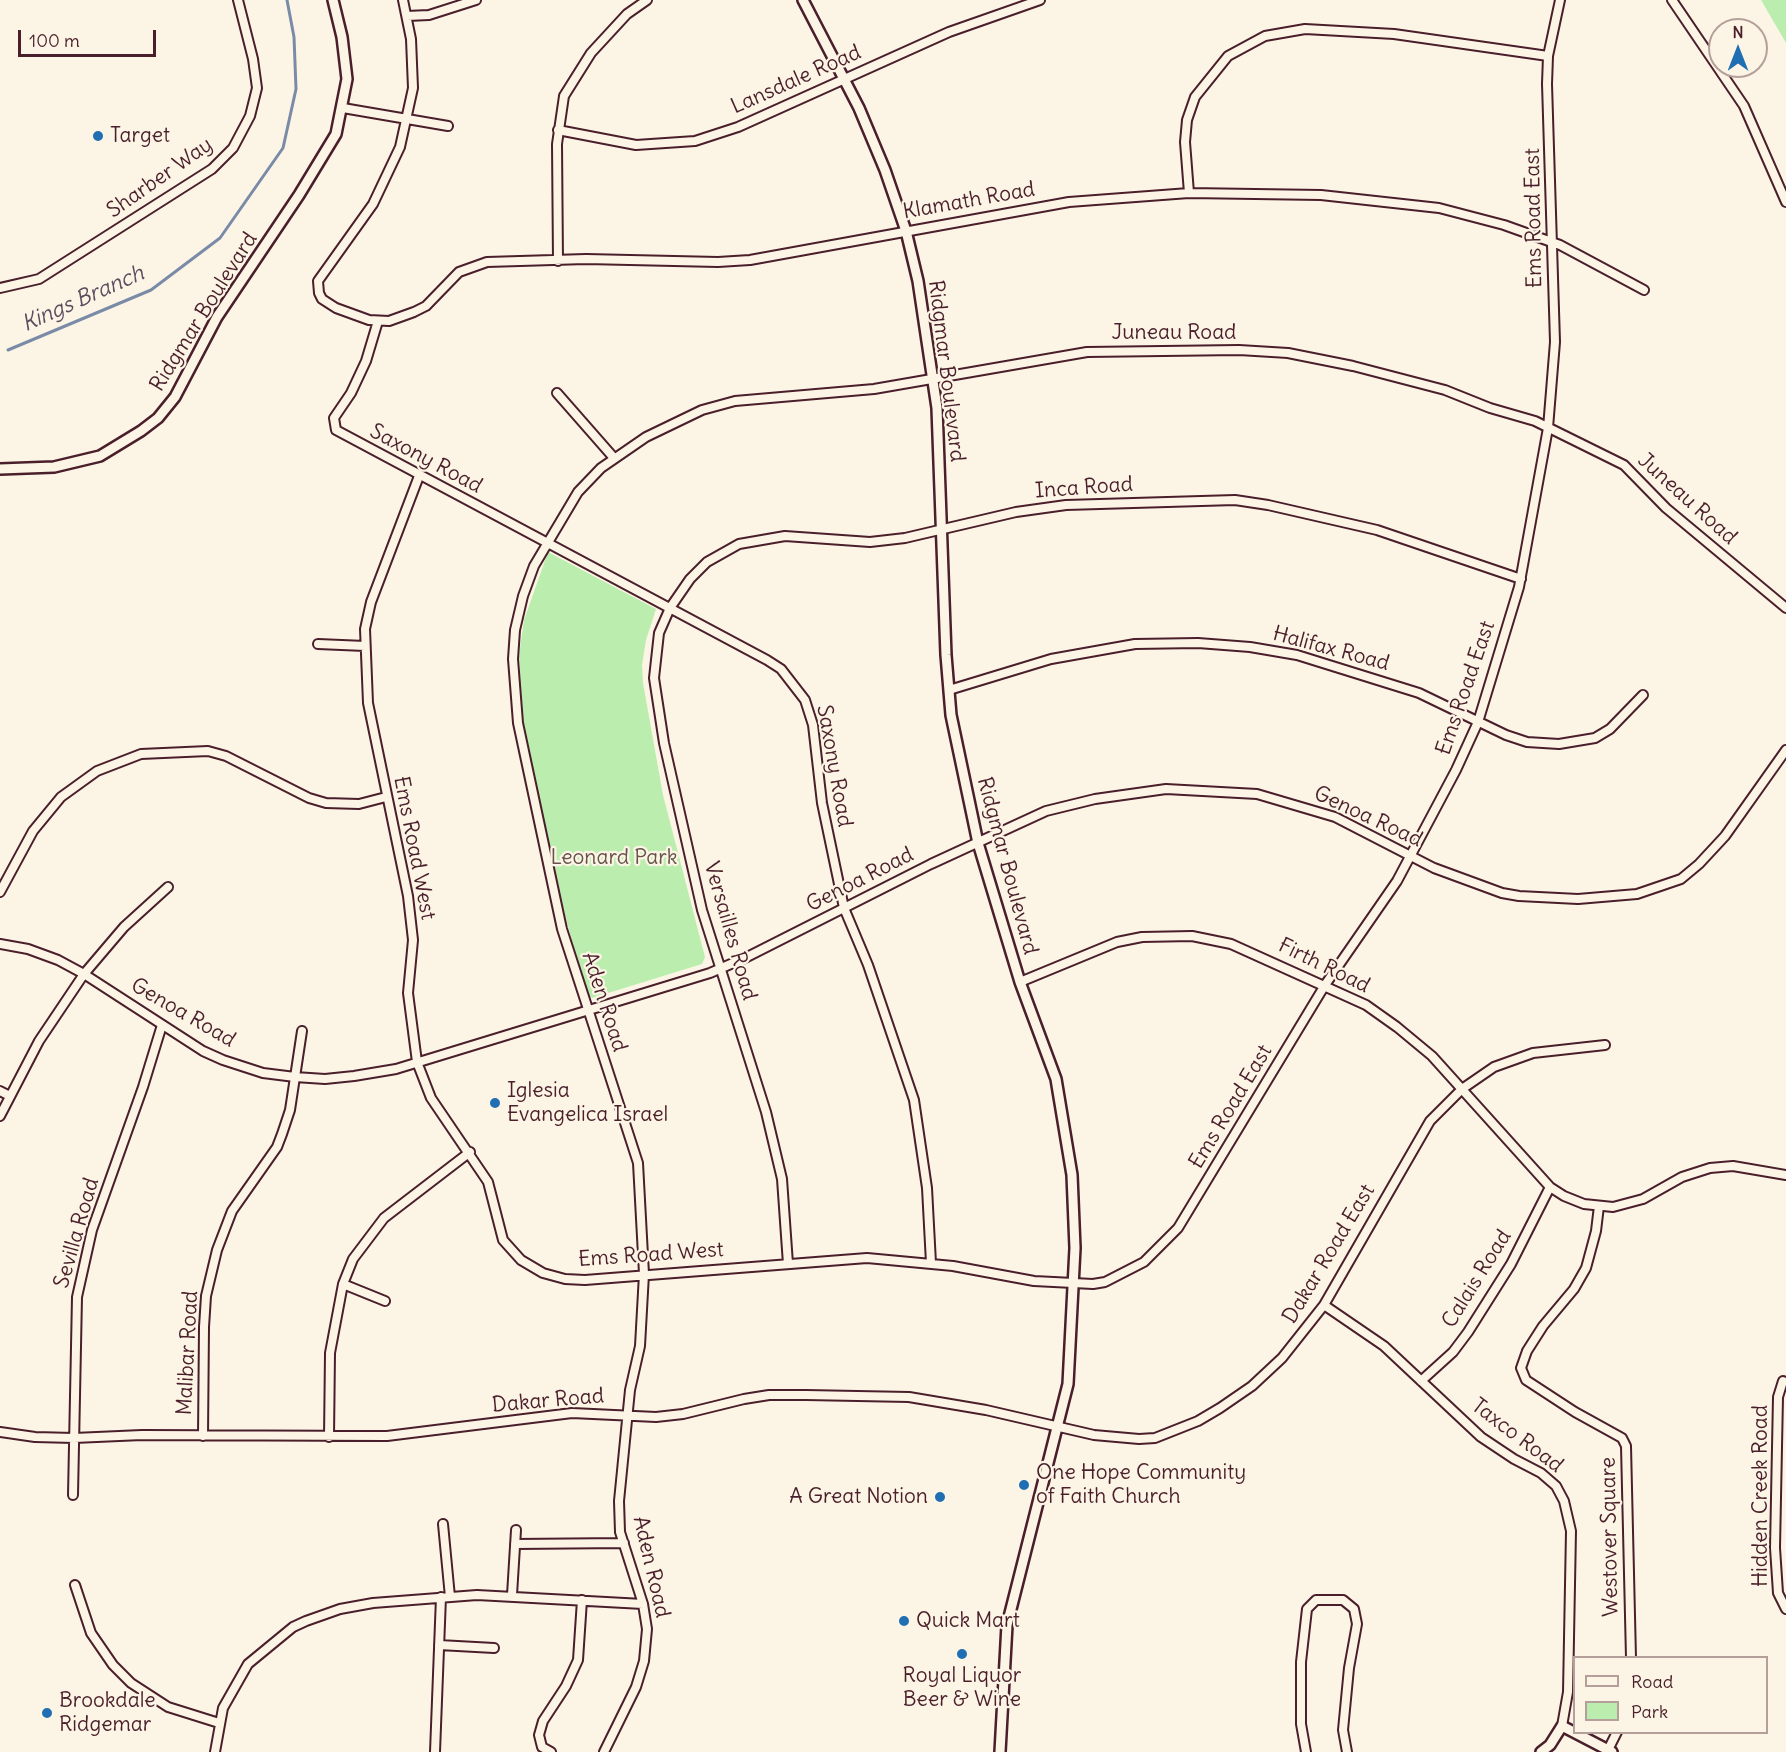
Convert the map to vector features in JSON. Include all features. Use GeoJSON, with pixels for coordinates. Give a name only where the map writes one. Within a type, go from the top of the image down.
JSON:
{"type":"FeatureCollection","features":[{"type":"Feature","properties":{"kind":"street","name":"Sharber Way"},"geometry":{"type":"LineString","coordinates":[[0,288],[39,279],[212,169],[233,148],[250,116],[256,88],[253,59],[238,0]]}},
{"type":"Feature","properties":{"kind":"street","name":"Ridgmar Boulevard"},"geometry":{"type":"LineString","coordinates":[[0,469],[54,467],[87,460],[123,443],[158,418],[186,379],[217,317],[329,148],[343,108],[347,74],[342,37],[333,0]]}},
{"type":"Feature","properties":{"kind":"street"},"geometry":{"type":"LineString","coordinates":[[403,0],[413,57],[413,88],[408,120]]}},
{"type":"Feature","properties":{"kind":"street"},"geometry":{"type":"LineString","coordinates":[[407,16],[437,13],[476,0]]}},
{"type":"Feature","properties":{"kind":"street"},"geometry":{"type":"LineString","coordinates":[[558,261],[558,130],[564,96],[591,53],[627,14],[647,0]]}},
{"type":"Feature","properties":{"kind":"street","name":"Ridgmar Boulevard"},"geometry":{"type":"LineString","coordinates":[[803,0],[844,78],[885,170],[906,231],[918,281],[933,378],[940,450],[946,655],[951,715],[978,843],[1020,982],[1056,1079],[1062,1108],[1074,1206],[1074,1284],[1070,1369],[1007,1624],[1000,1752]]}},
{"type":"Feature","properties":{"kind":"street","name":"Lansdale Road"},"geometry":{"type":"LineString","coordinates":[[558,130],[636,145],[695,141],[738,127],[949,32],[1040,0]]}},
{"type":"Feature","properties":{"kind":"street","name":"Ems Road East"},"geometry":{"type":"LineString","coordinates":[[1074,1284],[1105,1282],[1130,1271],[1160,1249],[1178,1228],[1326,985],[1397,881],[1456,770],[1478,722],[1521,579],[1548,428],[1555,342],[1548,56],[1560,0]]}},
{"type":"Feature","properties":{"kind":"street"},"geometry":{"type":"LineString","coordinates":[[1672,0],[1744,106],[1786,202]]}},
{"type":"Feature","properties":{"kind":"street"},"geometry":{"type":"LineString","coordinates":[[1189,194],[1185,142],[1187,120],[1195,97],[1228,56],[1265,36],[1305,29],[1394,34],[1548,56]]}},
{"type":"Feature","properties":{"kind":"street"},"geometry":{"type":"LineString","coordinates":[[343,108],[448,126]]}},
{"type":"Feature","properties":{"kind":"street","name":"Klamath Road"},"geometry":{"type":"LineString","coordinates":[[408,120],[389,175],[374,204],[318,281],[322,299],[358,317],[378,321],[404,317],[426,306],[459,272],[487,262],[750,260],[1069,202],[1144,195],[1189,194],[1321,195],[1418,203],[1504,225],[1552,242],[1644,290]]}},
{"type":"Feature","properties":{"kind":"street","name":"Saxony Road"},"geometry":{"type":"LineString","coordinates":[[378,321],[366,361],[351,393],[334,418],[335,426],[344,436],[379,452],[419,476],[782,669],[805,700],[813,725],[822,802],[844,908],[868,965],[914,1100],[927,1188],[931,1263]]}},
{"type":"Feature","properties":{"kind":"street","name":"Juneau Road"},"geometry":{"type":"LineString","coordinates":[[547,543],[578,492],[614,458],[646,437],[720,404],[874,389],[1058,356],[1104,351],[1288,353],[1353,366],[1445,390],[1548,428],[1624,465],[1666,508],[1786,608]]}},
{"type":"Feature","properties":{"kind":"street"},"geometry":{"type":"LineString","coordinates":[[557,393],[614,458]]}},
{"type":"Feature","properties":{"kind":"street","name":"Ems Road West"},"geometry":{"type":"LineString","coordinates":[[419,476],[371,602],[365,646],[368,703],[409,907],[413,940],[408,993],[417,1062],[431,1098],[457,1139],[470,1152],[488,1182],[503,1240],[521,1260],[543,1273],[566,1279],[585,1280],[867,1257],[931,1263],[1034,1281],[1074,1284]]}},
{"type":"Feature","properties":{"kind":"street","name":"Inca Road"},"geometry":{"type":"LineString","coordinates":[[669,608],[706,562],[739,544],[785,536],[870,542],[905,538],[1016,512],[1066,505],[1235,500],[1268,505],[1377,530],[1521,579]]}},
{"type":"Feature","properties":{"kind":"street","name":"Aden Road"},"geometry":{"type":"LineString","coordinates":[[547,543],[534,566],[515,630],[513,658],[518,723],[562,929],[638,1163],[644,1274],[640,1346],[619,1483],[620,1532],[643,1604],[647,1629],[644,1661],[636,1687],[604,1752]]}},
{"type":"Feature","properties":{"kind":"street","name":"Versailles Road"},"geometry":{"type":"LineString","coordinates":[[669,608],[659,633],[654,678],[664,743],[702,910],[766,1112],[782,1179],[788,1264]]}},
{"type":"Feature","properties":{"kind":"street"},"geometry":{"type":"LineString","coordinates":[[318,644],[365,646]]}},
{"type":"Feature","properties":{"kind":"street","name":"Halifax Road"},"geometry":{"type":"LineString","coordinates":[[949,690],[1051,659],[1135,644],[1250,647],[1297,655],[1419,693],[1478,722],[1527,742],[1559,744],[1595,738],[1610,729],[1643,694]]}},
{"type":"Feature","properties":{"kind":"street","name":"Genoa Road"},"geometry":{"type":"LineString","coordinates":[[0,944],[28,949],[84,974],[162,1025],[224,1060],[263,1073],[295,1077],[325,1079],[354,1076],[417,1062],[721,968],[1046,811],[1076,803],[1166,789],[1257,794],[1296,804],[1335,817],[1411,856],[1480,886],[1519,896],[1578,899],[1637,894],[1681,879],[1699,864],[1734,825],[1786,750]]}},
{"type":"Feature","properties":{"kind":"street"},"geometry":{"type":"LineString","coordinates":[[0,892],[33,831],[61,797],[97,771],[141,754],[208,751],[226,756],[309,798],[326,802],[359,804],[386,797]]}},
{"type":"Feature","properties":{"kind":"street"},"geometry":{"type":"LineString","coordinates":[[0,1116],[39,1041],[84,974],[124,927],[168,887]]}},
{"type":"Feature","properties":{"kind":"street","name":"Firth Road"},"geometry":{"type":"LineString","coordinates":[[1020,982],[1117,942],[1142,937],[1175,936],[1231,944],[1326,985],[1366,1005],[1397,1027],[1432,1056],[1550,1187]]}},
{"type":"Feature","properties":{"kind":"street","name":"Sevilla Road"},"geometry":{"type":"LineString","coordinates":[[73,1495],[74,1341],[77,1297],[82,1268],[92,1230],[143,1087],[162,1025]]}},
{"type":"Feature","properties":{"kind":"street","name":"Malibar Road"},"geometry":{"type":"LineString","coordinates":[[202,1436],[206,1306],[217,1250],[232,1211],[277,1147],[290,1110],[302,1031]]}},
{"type":"Feature","properties":{"kind":"street","name":"Dakar Road East"},"geometry":{"type":"LineString","coordinates":[[1057,1426],[1094,1435],[1138,1439],[1155,1438],[1198,1421],[1252,1386],[1282,1358],[1324,1305],[1417,1141],[1430,1121],[1462,1089],[1494,1067],[1533,1053],[1605,1045]]}},
{"type":"Feature","properties":{"kind":"street"},"geometry":{"type":"LineString","coordinates":[[0,1091],[10,1096]]}},
{"type":"Feature","properties":{"kind":"street"},"geometry":{"type":"LineString","coordinates":[[329,1437],[330,1353],[343,1284],[353,1259],[384,1218],[470,1152]]}},
{"type":"Feature","properties":{"kind":"street"},"geometry":{"type":"LineString","coordinates":[[1550,1187],[1584,1204],[1625,1206],[1643,1199],[1682,1177],[1710,1168],[1744,1167],[1786,1175]]}},
{"type":"Feature","properties":{"kind":"street","name":"Calais Road"},"geometry":{"type":"LineString","coordinates":[[1421,1381],[1453,1352],[1468,1332],[1511,1264],[1550,1187]]}},
{"type":"Feature","properties":{"kind":"street","name":"Westover Square"},"geometry":{"type":"LineString","coordinates":[[1599,1206],[1586,1268],[1575,1289],[1543,1326],[1527,1352],[1521,1368],[1526,1380],[1575,1412],[1622,1437],[1626,1446],[1631,1656]]}},
{"type":"Feature","properties":{"kind":"street"},"geometry":{"type":"LineString","coordinates":[[343,1284],[385,1302]]}},
{"type":"Feature","properties":{"kind":"street","name":"Taxco Road"},"geometry":{"type":"LineString","coordinates":[[1324,1305],[1384,1346],[1482,1437],[1514,1459],[1541,1473],[1556,1486],[1564,1501],[1571,1531],[1568,1692],[1562,1726]]}},
{"type":"Feature","properties":{"kind":"street","name":"Hidden Creek Road"},"geometry":{"type":"LineString","coordinates":[[1783,1381],[1778,1397],[1775,1580],[1778,1593],[1786,1609]]}},
{"type":"Feature","properties":{"kind":"street","name":"Dakar Road"},"geometry":{"type":"LineString","coordinates":[[0,1432],[35,1437],[74,1438],[387,1436],[572,1413],[656,1417],[683,1414],[769,1395],[909,1397],[986,1410],[1057,1426]]}},
{"type":"Feature","properties":{"kind":"street"},"geometry":{"type":"LineString","coordinates":[[1776,1474],[1786,1474]]}},
{"type":"Feature","properties":{"kind":"street"},"geometry":{"type":"LineString","coordinates":[[443,1524],[450,1597]]}},
{"type":"Feature","properties":{"kind":"street"},"geometry":{"type":"LineString","coordinates":[[512,1595],[516,1530]]}},
{"type":"Feature","properties":{"kind":"street"},"geometry":{"type":"LineString","coordinates":[[515,1545],[624,1543]]}},
{"type":"Feature","properties":{"kind":"street"},"geometry":{"type":"LineString","coordinates":[[75,1585],[91,1633],[113,1665],[131,1683],[168,1707],[219,1723]]}},
{"type":"Feature","properties":{"kind":"street"},"geometry":{"type":"LineString","coordinates":[[215,1752],[219,1723],[232,1689],[248,1664],[293,1627],[340,1609],[406,1599],[512,1595],[643,1604]]}},
{"type":"Feature","properties":{"kind":"street"},"geometry":{"type":"LineString","coordinates":[[435,1752],[441,1597]]}},
{"type":"Feature","properties":{"kind":"street"},"geometry":{"type":"LineString","coordinates":[[551,1752],[542,1747],[539,1735],[543,1721],[567,1686],[578,1660],[582,1600]]}},
{"type":"Feature","properties":{"kind":"street"},"geometry":{"type":"LineString","coordinates":[[1306,1752],[1301,1724],[1301,1662],[1307,1609],[1316,1600],[1343,1600],[1354,1609],[1358,1624],[1349,1668],[1343,1730],[1347,1752]]}},
{"type":"Feature","properties":{"kind":"street"},"geometry":{"type":"LineString","coordinates":[[439,1645],[494,1648]]}},
{"type":"Feature","properties":{"kind":"street"},"geometry":{"type":"LineString","coordinates":[[1541,1752],[1550,1745],[1562,1726],[1573,1732]]}},
{"type":"Feature","properties":{"kind":"street"},"geometry":{"type":"LineString","coordinates":[[1577,1734],[1610,1751],[1616,1734]]}},
{"type":"Feature","properties":{"kind":"green space"},"geometry":{"type":"Polygon","coordinates":[[[1761,0],[1786,0],[1786,43],[1761,0]]]}},
{"type":"Feature","properties":{"kind":"green space","name":"Leonard Park"},"geometry":{"type":"Polygon","coordinates":[[[548,552],[656,609],[646,640],[642,665],[643,683],[663,795],[705,957],[702,964],[592,998],[586,994],[554,873],[523,723],[519,656],[524,620],[548,552]]]}},
{"type":"Feature","properties":{"kind":"waterway","name":"Kings Branch"},"geometry":{"type":"LineString","coordinates":[[8,350],[151,290],[220,238],[283,148],[296,89],[294,37],[287,0]]}},
{"type":"Feature","properties":{"kind":"place","name":"Target"},"geometry":{"type":"Point","coordinates":[98,136]}},
{"type":"Feature","properties":{"kind":"place","name":"Iglesia Evangelica Israel"},"geometry":{"type":"Point","coordinates":[495,1103]}},
{"type":"Feature","properties":{"kind":"place","name":"One Hope Community of Faith Church"},"geometry":{"type":"Point","coordinates":[1024,1485]}},
{"type":"Feature","properties":{"kind":"place","name":"A Great Notion"},"geometry":{"type":"Point","coordinates":[940,1497]}},
{"type":"Feature","properties":{"kind":"place","name":"Quick Mart"},"geometry":{"type":"Point","coordinates":[904,1621]}},
{"type":"Feature","properties":{"kind":"place","name":"Royal Liquor Beer & Wine"},"geometry":{"type":"Point","coordinates":[962,1654]}},
{"type":"Feature","properties":{"kind":"place","name":"Brookdale Ridgemar"},"geometry":{"type":"Point","coordinates":[47,1713]}}]}
